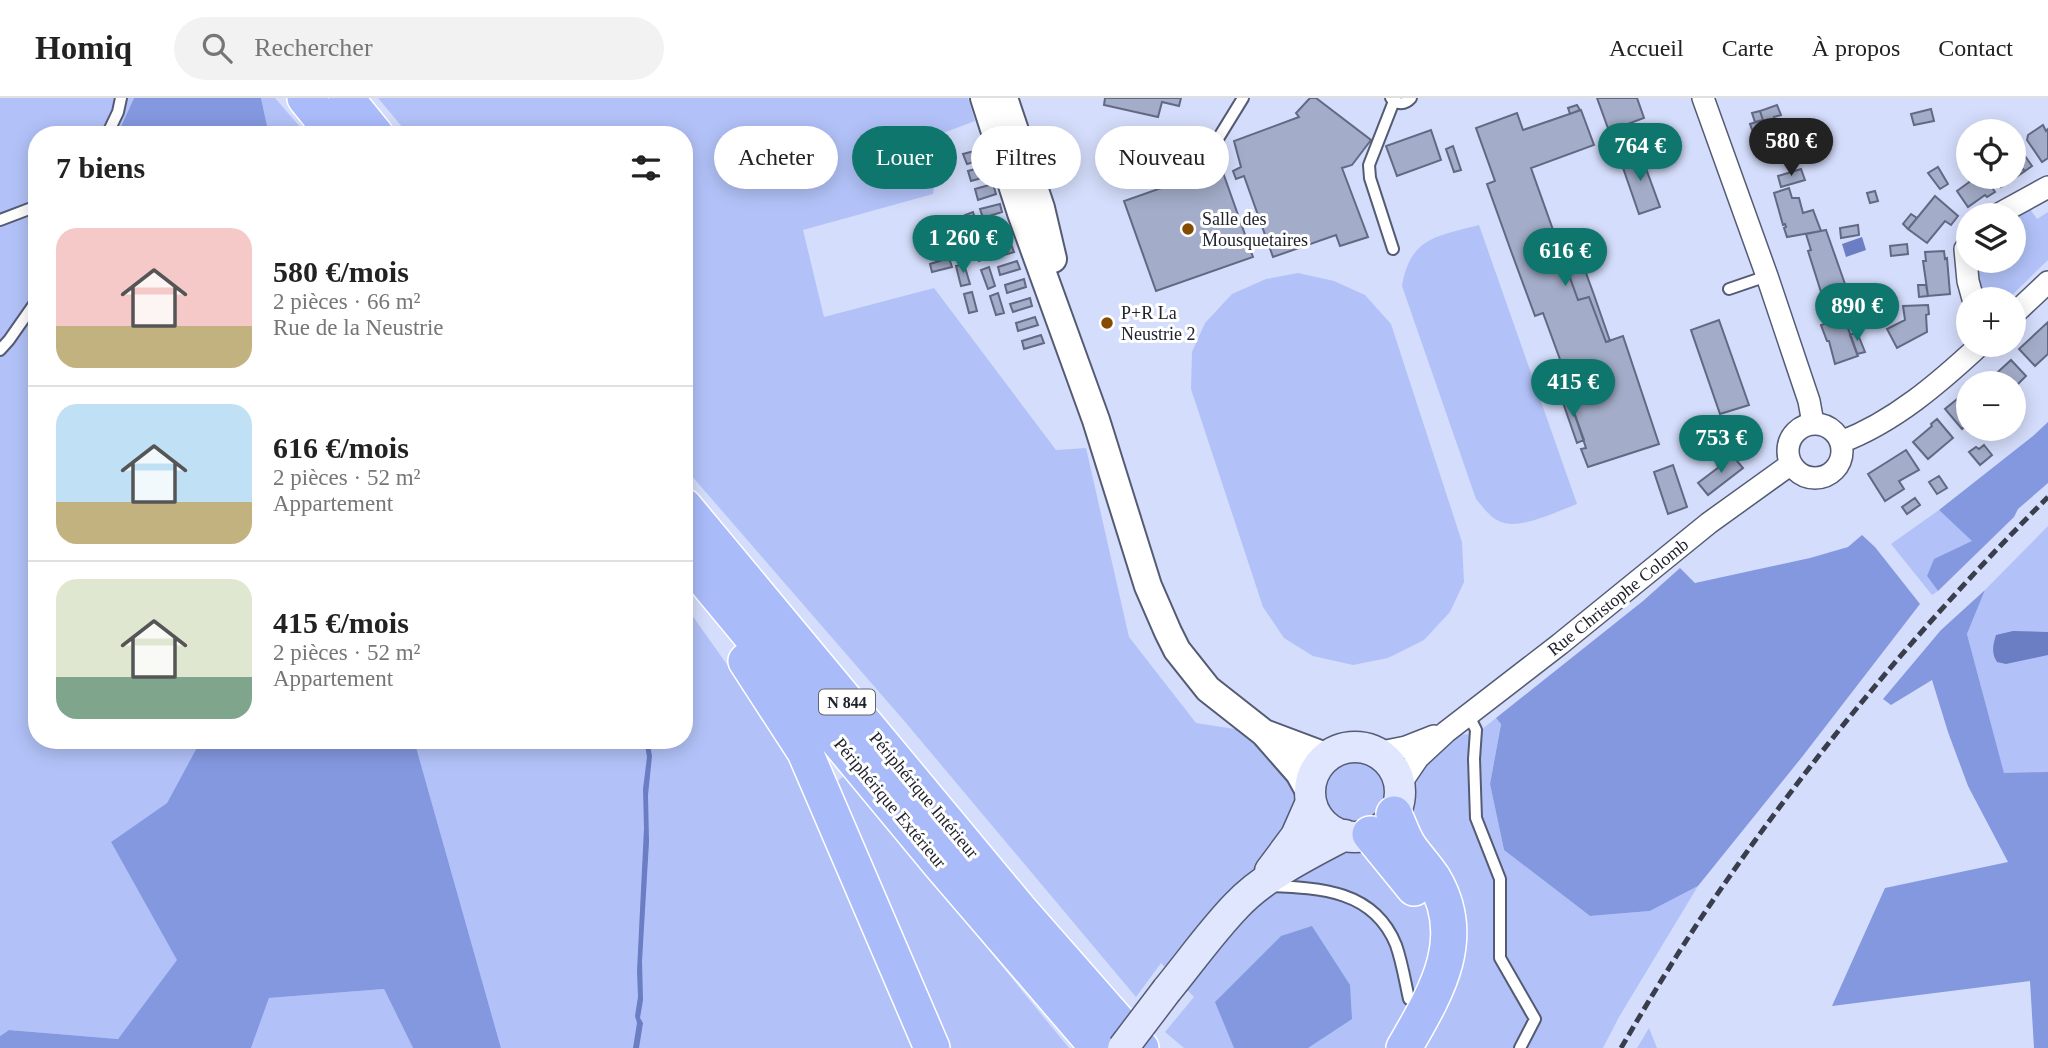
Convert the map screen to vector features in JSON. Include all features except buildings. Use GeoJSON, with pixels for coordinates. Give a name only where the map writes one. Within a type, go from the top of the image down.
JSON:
{"type":"FeatureCollection","features":[{"type":"Feature","properties":{"kind":"highway"},"geometry":{"type":"LineString","coordinates":[[304,98],[327,126]]}},
{"type":"Feature","properties":{"kind":"highway"},"geometry":{"type":"LineString","coordinates":[[346,98],[369,126]]}},
{"type":"Feature","properties":{"kind":"highway","name":"Périphérique Intérieur"},"geometry":{"type":"LineString","coordinates":[[693,517],[976,858],[1141,1048]]}},
{"type":"Feature","properties":{"kind":"highway","name":"Périphérique Extérieur"},"geometry":{"type":"LineString","coordinates":[[693,566],[941,865],[1098,1048]]}},
{"type":"Feature","properties":{"kind":"highway"},"geometry":{"type":"LineString","coordinates":[[713,590],[713,615],[763,685],[804,752],[932,1048]]}},
{"type":"Feature","properties":{"kind":"highway"},"geometry":{"type":"LineString","coordinates":[[1377,817],[1416,891],[1426,920],[1426,945],[1417,983],[1392,1035],[1382,1048]]}},
{"type":"Feature","properties":{"kind":"highway"},"geometry":{"type":"LineString","coordinates":[[1377,817],[1408,845],[1433,878],[1445,905],[1449,937],[1443,973],[1404,1048]]}},
{"type":"Feature","properties":{"kind":"highway"},"geometry":{"type":"LineString","coordinates":[[1084,985],[1114,996],[1158,1048]]}},
{"type":"Feature","properties":{"kind":"main road"},"geometry":{"type":"LineString","coordinates":[[1123,1048],[1237,905],[1260,886],[1309,855],[1377,817],[1392,767],[1377,753],[1366,748],[1350,747],[1328,757],[1315,772],[1311,797],[1296,836],[1260,886]]}},
{"type":"Feature","properties":{"kind":"main road"},"geometry":{"type":"LineString","coordinates":[[1311,797],[1317,815],[1326,826],[1377,817]]}},
{"type":"Feature","properties":{"kind":"street"},"geometry":{"type":"LineString","coordinates":[[984,98],[1021,213],[1080,376],[1148,586],[1168,632],[1177,650],[1208,689],[1264,733],[1300,775],[1311,797]]}},
{"type":"Feature","properties":{"kind":"street"},"geometry":{"type":"LineString","coordinates":[[1004,98],[1041,208],[1080,376]]}},
{"type":"Feature","properties":{"kind":"street"},"geometry":{"type":"LineString","coordinates":[[1703,98],[1767,276],[1809,401],[1814,424]]}},
{"type":"Feature","properties":{"kind":"street"},"geometry":{"type":"LineString","coordinates":[[2019,203],[2048,187]]}},
{"type":"Feature","properties":{"kind":"street"},"geometry":{"type":"LineString","coordinates":[[2026,303],[2048,282]]}},
{"type":"Feature","properties":{"kind":"street"},"geometry":{"type":"LineString","coordinates":[[1841,442],[1893,416],[1965,357]]}},
{"type":"Feature","properties":{"kind":"street"},"geometry":{"type":"LineString","coordinates":[[1814,424],[1828,427],[1841,442],[1840,462],[1833,471],[1824,476],[1804,476],[1791,464],[1788,451],[1792,435],[1801,427],[1814,424]]}},
{"type":"Feature","properties":{"kind":"street","name":"Rue Christophe Colomb"},"geometry":{"type":"LineString","coordinates":[[1377,817],[1418,758],[1446,732],[1709,523],[1791,464]]}},
{"type":"Feature","properties":{"kind":"street","name":"Rue Christophe Colomb"},"geometry":{"type":"LineString","coordinates":[[1377,753],[1406,747],[1446,732]]}},
{"type":"Feature","properties":{"kind":"street"},"geometry":{"type":"LineString","coordinates":[[1264,733],[1328,757]]}},
{"type":"Feature","properties":{"kind":"lane"},"geometry":{"type":"LineString","coordinates":[[111,126],[121,98]]}},
{"type":"Feature","properties":{"kind":"lane"},"geometry":{"type":"LineString","coordinates":[[1226,126],[1243,98]]}},
{"type":"Feature","properties":{"kind":"lane"},"geometry":{"type":"LineString","coordinates":[[1393,249],[1370,178],[1370,165],[1392,99],[1402,103],[1411,98]]}},
{"type":"Feature","properties":{"kind":"lane"},"geometry":{"type":"LineString","coordinates":[[0,220],[28,209]]}},
{"type":"Feature","properties":{"kind":"lane"},"geometry":{"type":"LineString","coordinates":[[1729,289],[1767,276]]}},
{"type":"Feature","properties":{"kind":"lane"},"geometry":{"type":"LineString","coordinates":[[0,350],[28,313]]}},
{"type":"Feature","properties":{"kind":"lane"},"geometry":{"type":"LineString","coordinates":[[1468,714],[1476,730],[1476,818],[1500,878],[1500,958],[1535,1019],[1520,1048]]}},
{"type":"Feature","properties":{"kind":"lane"},"geometry":{"type":"LineString","coordinates":[[1260,886],[1310,887],[1339,894],[1368,907],[1385,926],[1396,945],[1409,999]]}},
{"type":"Feature","properties":{"kind":"shaded area"},"geometry":{"type":"Polygon","coordinates":[[[0,98],[134,98],[121,126],[28,126],[28,749],[196,749],[167,803],[111,842],[178,960],[118,1039],[9,1030],[0,1036],[0,98]]]}},
{"type":"Feature","properties":{"kind":"shaded area"},"geometry":{"type":"Polygon","coordinates":[[[134,98],[261,98],[267,126],[121,126],[134,98]]]}},
{"type":"Feature","properties":{"kind":"shaded area"},"geometry":{"type":"Polygon","coordinates":[[[261,98],[275,98],[299,126],[267,126],[261,98]]]}},
{"type":"Feature","properties":{"kind":"shaded area"},"geometry":{"type":"Polygon","coordinates":[[[378,98],[968,98],[975,121],[957,128],[852,126],[852,189],[934,189],[933,194],[803,230],[824,317],[934,288],[1056,450],[1086,448],[1129,637],[1196,723],[1312,741],[1476,734],[1496,718],[1501,723],[1490,784],[1504,850],[1590,916],[1650,911],[1698,886],[1603,1048],[1184,1048],[1165,1032],[1194,997],[1161,963],[1136,997],[906,723],[693,477],[693,126],[401,126],[378,98]]]}},
{"type":"Feature","properties":{"kind":"shaded area"},"geometry":{"type":"Polygon","coordinates":[[[2030,209],[2037,219],[2048,212],[2048,260],[2020,287],[1978,287],[1976,273],[2026,273],[2026,212],[2030,209]]]}},
{"type":"Feature","properties":{"kind":"shaded area"},"geometry":{"type":"Polygon","coordinates":[[[1479,225],[1577,504],[1518,524],[1497,520],[1476,499],[1402,286],[1406,270],[1419,248],[1439,236],[1479,225]]]}},
{"type":"Feature","properties":{"kind":"shaded area"},"geometry":{"type":"Polygon","coordinates":[[[1862,237],[1866,250],[1846,257],[1842,244],[1862,237]]]}},
{"type":"Feature","properties":{"kind":"shaded area"},"geometry":{"type":"Polygon","coordinates":[[[1298,273],[1334,281],[1365,295],[1391,324],[1462,542],[1464,582],[1450,612],[1424,640],[1388,658],[1353,665],[1313,656],[1284,638],[1263,607],[1191,389],[1192,352],[1205,323],[1232,294],[1266,279],[1298,273]]]}},
{"type":"Feature","properties":{"kind":"shaded area"},"geometry":{"type":"Polygon","coordinates":[[[2048,422],[2048,483],[2018,509],[2014,517],[1938,591],[1927,576],[1934,559],[1972,541],[1939,510],[2048,422]]]}},
{"type":"Feature","properties":{"kind":"shaded area"},"geometry":{"type":"Polygon","coordinates":[[[1939,510],[1973,541],[1927,576],[1938,591],[1932,595],[1891,544],[1939,510]]]}},
{"type":"Feature","properties":{"kind":"shaded area"},"geometry":{"type":"Polygon","coordinates":[[[2048,526],[2048,772],[2004,774],[1967,634],[1985,590],[2048,526]]]}},
{"type":"Feature","properties":{"kind":"shaded area"},"geometry":{"type":"Polygon","coordinates":[[[1862,535],[1875,547],[1920,604],[1698,886],[1650,911],[1590,916],[1504,850],[1490,784],[1501,724],[1496,718],[1643,601],[1680,568],[1695,583],[1810,558],[1848,547],[1862,535]]]}},
{"type":"Feature","properties":{"kind":"shaded area"},"geometry":{"type":"Polygon","coordinates":[[[1985,590],[1967,634],[2004,773],[2048,772],[2048,1048],[2034,1048],[2030,981],[1832,1006],[1885,888],[2008,862],[1968,786],[1932,680],[1891,705],[1883,699],[1941,630],[1985,590]]]}},
{"type":"Feature","properties":{"kind":"shaded area"},"geometry":{"type":"Polygon","coordinates":[[[693,617],[748,694],[834,784],[845,775],[1069,1048],[501,1048],[417,749],[693,749],[693,617]]]}},
{"type":"Feature","properties":{"kind":"shaded area"},"geometry":{"type":"Polygon","coordinates":[[[2013,631],[2048,632],[2048,655],[2006,664],[1997,662],[1993,649],[1996,635],[2013,631]]]}},
{"type":"Feature","properties":{"kind":"shaded area"},"geometry":{"type":"Polygon","coordinates":[[[196,749],[417,749],[501,1048],[413,1048],[384,989],[269,998],[251,1048],[0,1048],[0,1036],[9,1030],[118,1039],[177,960],[111,842],[167,803],[196,749]]]}},
{"type":"Feature","properties":{"kind":"shaded area"},"geometry":{"type":"Polygon","coordinates":[[[646,749],[651,749],[649,842],[642,961],[643,1000],[640,1018],[643,1023],[639,1048],[633,1048],[637,1023],[635,1016],[644,828],[643,789],[646,749]]]}},
{"type":"Feature","properties":{"kind":"shaded area"},"geometry":{"type":"Polygon","coordinates":[[[1312,926],[1350,985],[1352,1019],[1308,1048],[1234,1048],[1215,1002],[1281,936],[1312,926]]]}},
{"type":"Feature","properties":{"kind":"shaded area"},"geometry":{"type":"Polygon","coordinates":[[[384,989],[413,1048],[251,1048],[269,998],[384,989]]]}},
{"type":"Feature","properties":{"kind":"shaded area"},"geometry":{"type":"Polygon","coordinates":[[[1649,1028],[1657,1048],[1637,1048],[1649,1028]]]}},
{"type":"Feature","properties":{"kind":"railway"},"geometry":{"type":"LineString","coordinates":[[1621,1048],[1703,915],[1753,843],[1832,739],[1958,591],[2048,497]]}},
{"type":"Feature","properties":{"kind":"place","name":"Salle des Mousquetaires"},"geometry":{"type":"Point","coordinates":[1188,229]}},
{"type":"Feature","properties":{"kind":"place","name":"P+R La Neustrie 2"},"geometry":{"type":"Point","coordinates":[1107,323]}}]}
